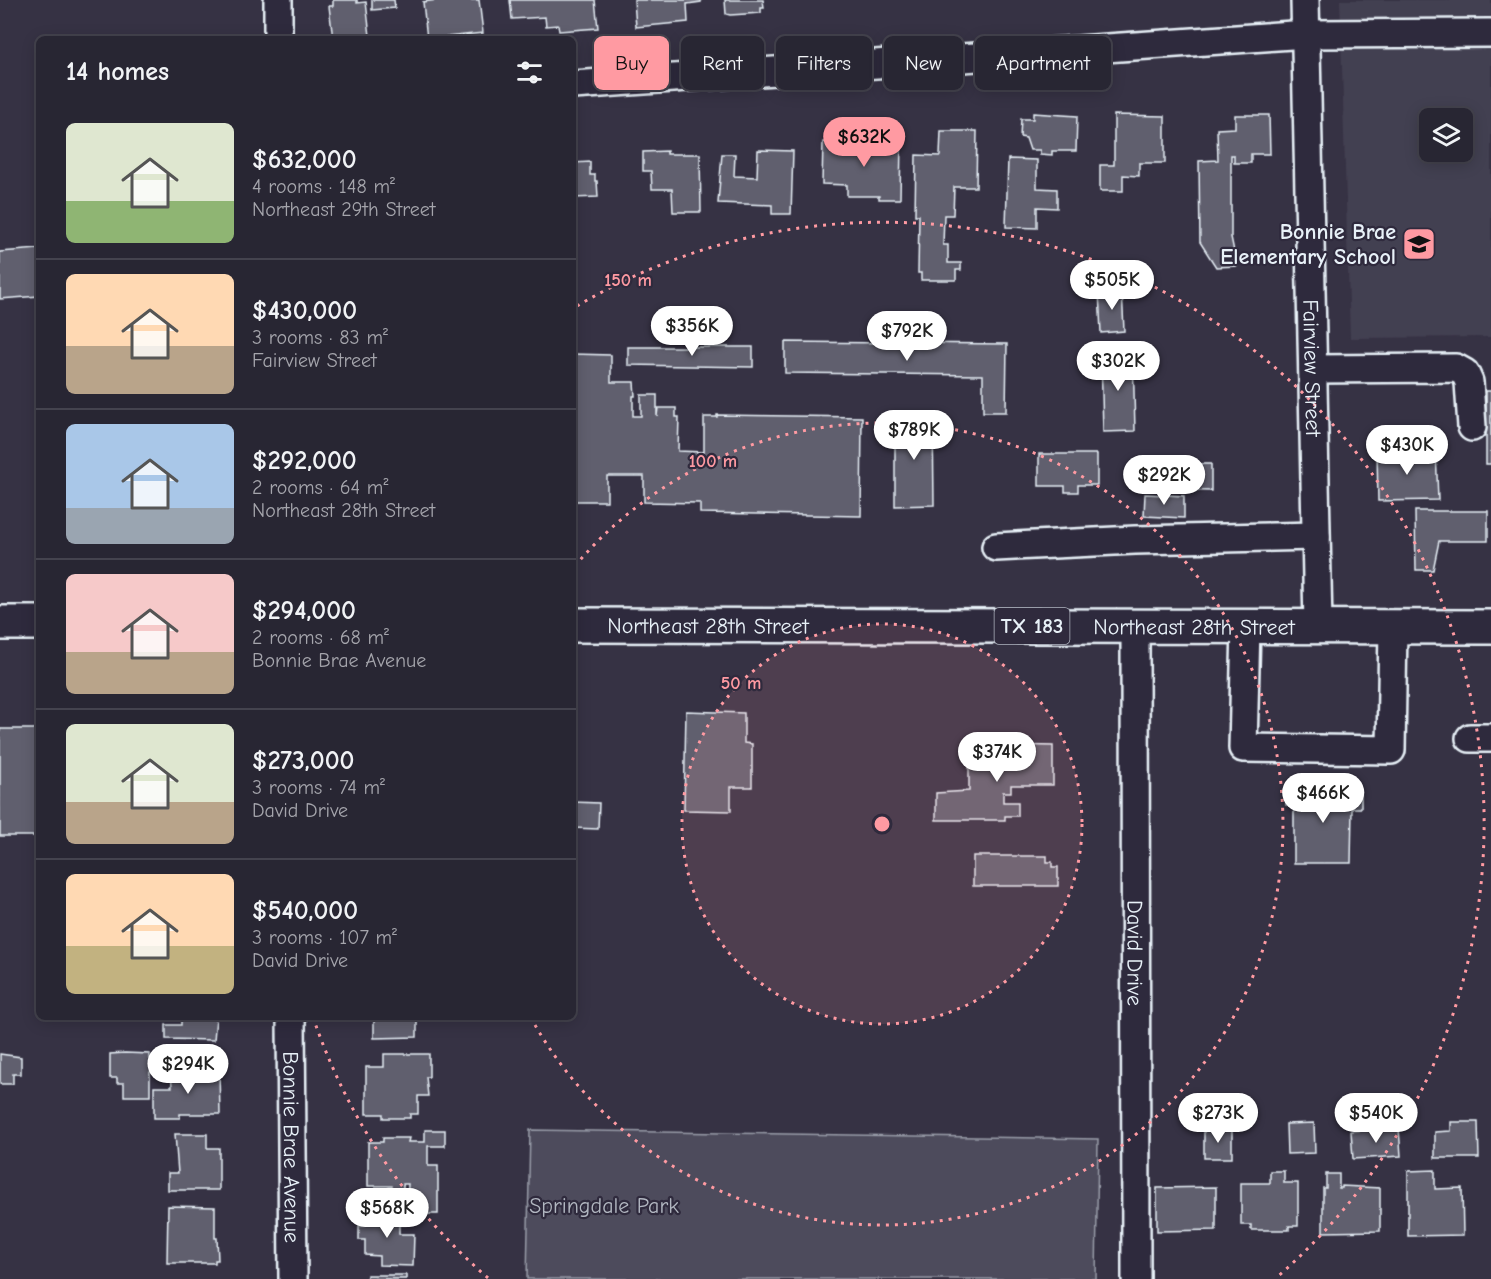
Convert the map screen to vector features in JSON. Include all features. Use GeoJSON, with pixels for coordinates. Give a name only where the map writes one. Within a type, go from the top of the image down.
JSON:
{"type":"FeatureCollection","features":[{"type":"Feature","properties":{"kind":"main road"},"geometry":{"type":"LineString","coordinates":[[0,623],[36,623]]}},
{"type":"Feature","properties":{"kind":"main road","name":"Northeast 28th Street"},"geometry":{"type":"LineString","coordinates":[[576,625],[1491,627]]}},
{"type":"Feature","properties":{"kind":"street"},"geometry":{"type":"LineString","coordinates":[[278,0],[278,36]]}},
{"type":"Feature","properties":{"kind":"street","name":"Fairview Street"},"geometry":{"type":"LineString","coordinates":[[1305,0],[1318,626]]}},
{"type":"Feature","properties":{"kind":"street"},"geometry":{"type":"LineString","coordinates":[[576,85],[1306,34],[1491,33]]}},
{"type":"Feature","properties":{"kind":"street"},"geometry":{"type":"LineString","coordinates":[[1313,369],[1456,368],[1465,373],[1469,382],[1472,427]]}},
{"type":"Feature","properties":{"kind":"street"},"geometry":{"type":"LineString","coordinates":[[996,547],[1135,540],[1316,536]]}},
{"type":"Feature","properties":{"kind":"street","name":"David Drive"},"geometry":{"type":"LineString","coordinates":[[1135,626],[1136,1279]]}},
{"type":"Feature","properties":{"kind":"street"},"geometry":{"type":"LineString","coordinates":[[1246,626],[1243,748],[1391,750],[1392,627]]}},
{"type":"Feature","properties":{"kind":"street","name":"Bonnie Brae Avenue"},"geometry":{"type":"LineString","coordinates":[[291,1020],[293,1279]]}},
{"type":"Feature","properties":{"kind":"shaded area","name":"Bonnie Brae Elementary School"},"geometry":{"type":"Polygon","coordinates":[[[1340,0],[1491,0],[1491,337],[1350,338],[1340,0]]]}},
{"type":"Feature","properties":{"kind":"green space","name":"Springdale Park"},"geometry":{"type":"Polygon","coordinates":[[[530,1130],[1098,1139],[1096,1279],[527,1279],[530,1130]]]}},
{"type":"Feature","properties":{"kind":"building"},"geometry":{"type":"Polygon","coordinates":[[[333,0],[366,2],[370,36],[333,36],[329,6],[333,6],[333,0]]]}},
{"type":"Feature","properties":{"kind":"building"},"geometry":{"type":"Polygon","coordinates":[[[372,0],[394,0],[395,8],[372,10],[372,0]]]}},
{"type":"Feature","properties":{"kind":"building"},"geometry":{"type":"Polygon","coordinates":[[[479,0],[483,33],[427,36],[423,2],[479,0]]]}},
{"type":"Feature","properties":{"kind":"building"},"geometry":{"type":"Polygon","coordinates":[[[510,0],[595,0],[598,28],[559,31],[558,25],[546,26],[545,17],[512,19],[510,0]]]}},
{"type":"Feature","properties":{"kind":"building"},"geometry":{"type":"Polygon","coordinates":[[[634,0],[701,0],[701,2],[687,4],[688,22],[636,27],[634,0]]]}},
{"type":"Feature","properties":{"kind":"building"},"geometry":{"type":"Polygon","coordinates":[[[725,0],[763,0],[764,8],[761,8],[761,13],[730,15],[726,14],[725,0]]]}},
{"type":"Feature","properties":{"kind":"building"},"geometry":{"type":"Polygon","coordinates":[[[1033,113],[1077,116],[1076,151],[1052,151],[1052,155],[1040,154],[1040,150],[1030,150],[1026,138],[1020,137],[1021,119],[1033,119],[1033,113]]]}},
{"type":"Feature","properties":{"kind":"building"},"geometry":{"type":"Polygon","coordinates":[[[1114,115],[1165,116],[1165,163],[1139,163],[1139,176],[1123,175],[1123,191],[1100,191],[1100,165],[1114,165],[1114,115]]]}},
{"type":"Feature","properties":{"kind":"building"},"geometry":{"type":"Polygon","coordinates":[[[1235,115],[1269,115],[1270,154],[1251,154],[1251,163],[1234,163],[1234,155],[1231,155],[1231,237],[1237,266],[1216,267],[1200,242],[1199,161],[1218,160],[1217,129],[1235,128],[1235,115]]]}},
{"type":"Feature","properties":{"kind":"building"},"geometry":{"type":"Polygon","coordinates":[[[941,131],[977,131],[976,187],[954,187],[953,215],[944,215],[943,245],[948,245],[948,263],[961,263],[961,270],[956,270],[956,280],[921,280],[921,273],[918,273],[919,215],[915,215],[916,155],[940,156],[941,131]]]}},
{"type":"Feature","properties":{"kind":"building"},"geometry":{"type":"Polygon","coordinates":[[[877,139],[901,139],[900,199],[879,199],[879,196],[847,196],[847,185],[822,184],[823,142],[877,143],[877,139]]]}},
{"type":"Feature","properties":{"kind":"building"},"geometry":{"type":"Polygon","coordinates":[[[758,150],[793,151],[791,214],[772,214],[772,205],[718,203],[722,154],[735,154],[734,176],[757,177],[758,150]]]}},
{"type":"Feature","properties":{"kind":"building"},"geometry":{"type":"Polygon","coordinates":[[[667,151],[667,154],[700,154],[701,212],[673,212],[672,189],[652,189],[651,171],[643,171],[643,152],[667,151]]]}},
{"type":"Feature","properties":{"kind":"building"},"geometry":{"type":"Polygon","coordinates":[[[1008,159],[1037,160],[1037,188],[1057,189],[1057,208],[1037,207],[1037,228],[1006,227],[1008,159]]]}},
{"type":"Feature","properties":{"kind":"building"},"geometry":{"type":"Polygon","coordinates":[[[590,162],[590,175],[595,175],[598,197],[576,198],[576,163],[590,162]]]}},
{"type":"Feature","properties":{"kind":"building"},"geometry":{"type":"Polygon","coordinates":[[[36,249],[36,296],[0,299],[0,252],[36,249]]]}},
{"type":"Feature","properties":{"kind":"building"},"geometry":{"type":"Polygon","coordinates":[[[1122,289],[1124,331],[1101,333],[1099,291],[1122,289]]]}},
{"type":"Feature","properties":{"kind":"building"},"geometry":{"type":"Polygon","coordinates":[[[785,342],[1007,344],[1006,412],[983,412],[983,375],[785,373],[785,342]]]}},
{"type":"Feature","properties":{"kind":"building"},"geometry":{"type":"Polygon","coordinates":[[[628,347],[753,347],[753,367],[628,365],[628,347]]]}},
{"type":"Feature","properties":{"kind":"building"},"geometry":{"type":"Polygon","coordinates":[[[1133,353],[1135,431],[1103,432],[1101,354],[1133,353]]]}},
{"type":"Feature","properties":{"kind":"building"},"geometry":{"type":"Polygon","coordinates":[[[576,354],[611,355],[611,382],[634,382],[633,416],[641,416],[641,395],[657,395],[657,416],[658,408],[676,408],[676,417],[679,417],[678,451],[704,452],[704,417],[717,417],[717,415],[862,417],[861,516],[700,513],[700,503],[644,502],[644,476],[607,476],[607,501],[576,501],[576,354]]]}},
{"type":"Feature","properties":{"kind":"building"},"geometry":{"type":"Polygon","coordinates":[[[1486,391],[1491,391],[1491,464],[1486,464],[1486,391]]]}},
{"type":"Feature","properties":{"kind":"building"},"geometry":{"type":"Polygon","coordinates":[[[895,417],[933,417],[934,505],[895,506],[895,417]]]}},
{"type":"Feature","properties":{"kind":"building"},"geometry":{"type":"Polygon","coordinates":[[[1436,450],[1438,500],[1378,501],[1377,451],[1436,450]]]}},
{"type":"Feature","properties":{"kind":"building"},"geometry":{"type":"Polygon","coordinates":[[[1039,454],[1097,454],[1097,485],[1078,485],[1078,492],[1065,492],[1065,486],[1039,486],[1039,454]]]}},
{"type":"Feature","properties":{"kind":"building"},"geometry":{"type":"Polygon","coordinates":[[[1153,464],[1211,464],[1211,491],[1153,490],[1153,464]]]}},
{"type":"Feature","properties":{"kind":"building"},"geometry":{"type":"Polygon","coordinates":[[[1145,494],[1184,496],[1184,518],[1144,516],[1145,494]]]}},
{"type":"Feature","properties":{"kind":"building"},"geometry":{"type":"Polygon","coordinates":[[[1415,511],[1488,511],[1488,541],[1439,541],[1433,570],[1416,570],[1415,511]]]}},
{"type":"Feature","properties":{"kind":"building"},"geometry":{"type":"Polygon","coordinates":[[[686,711],[744,713],[744,743],[752,744],[752,787],[731,787],[731,811],[684,810],[686,711]]]}},
{"type":"Feature","properties":{"kind":"building"},"geometry":{"type":"Polygon","coordinates":[[[0,729],[36,729],[36,836],[0,836],[0,729]]]}},
{"type":"Feature","properties":{"kind":"building"},"geometry":{"type":"Polygon","coordinates":[[[1004,745],[1053,746],[1053,785],[1011,785],[1011,792],[1003,792],[1003,802],[1018,802],[1018,816],[1005,816],[1005,820],[936,820],[936,793],[969,791],[969,752],[1004,752],[1004,745]]]}},
{"type":"Feature","properties":{"kind":"building"},"geometry":{"type":"Polygon","coordinates":[[[1286,789],[1361,790],[1361,808],[1352,808],[1351,863],[1294,863],[1294,805],[1286,805],[1286,789]]]}},
{"type":"Feature","properties":{"kind":"building"},"geometry":{"type":"Polygon","coordinates":[[[576,802],[599,803],[598,829],[576,828],[576,802]]]}},
{"type":"Feature","properties":{"kind":"building"},"geometry":{"type":"Polygon","coordinates":[[[973,856],[1047,856],[1047,862],[1052,862],[1052,867],[1058,867],[1058,886],[973,886],[973,856]]]}},
{"type":"Feature","properties":{"kind":"building"},"geometry":{"type":"Polygon","coordinates":[[[181,1020],[216,1020],[214,1040],[166,1039],[166,1025],[181,1025],[181,1020]]]}},
{"type":"Feature","properties":{"kind":"building"},"geometry":{"type":"Polygon","coordinates":[[[374,1020],[417,1020],[417,1037],[374,1038],[374,1020]]]}},
{"type":"Feature","properties":{"kind":"building"},"geometry":{"type":"Polygon","coordinates":[[[0,1054],[21,1057],[21,1074],[13,1074],[13,1084],[0,1084],[0,1054]]]}},
{"type":"Feature","properties":{"kind":"building"},"geometry":{"type":"Polygon","coordinates":[[[110,1054],[150,1054],[150,1059],[164,1059],[164,1072],[150,1072],[150,1096],[124,1096],[124,1083],[117,1083],[117,1078],[110,1078],[110,1054]]]}},
{"type":"Feature","properties":{"kind":"building"},"geometry":{"type":"Polygon","coordinates":[[[384,1054],[429,1054],[429,1077],[426,1077],[428,1096],[418,1096],[418,1114],[410,1114],[410,1118],[383,1118],[383,1114],[366,1114],[366,1067],[384,1067],[384,1054]]]}},
{"type":"Feature","properties":{"kind":"building"},"geometry":{"type":"Polygon","coordinates":[[[171,1070],[181,1070],[181,1075],[199,1075],[199,1071],[219,1071],[220,1114],[180,1114],[180,1118],[154,1118],[154,1087],[172,1087],[171,1070]]]}},
{"type":"Feature","properties":{"kind":"building"},"geometry":{"type":"Polygon","coordinates":[[[1451,1122],[1478,1122],[1479,1158],[1435,1158],[1435,1132],[1451,1131],[1451,1122]]]}},
{"type":"Feature","properties":{"kind":"building"},"geometry":{"type":"Polygon","coordinates":[[[1314,1123],[1315,1153],[1287,1154],[1286,1124],[1314,1123]]]}},
{"type":"Feature","properties":{"kind":"building"},"geometry":{"type":"Polygon","coordinates":[[[1399,1128],[1401,1156],[1353,1159],[1351,1131],[1399,1128]]]}},
{"type":"Feature","properties":{"kind":"building"},"geometry":{"type":"Polygon","coordinates":[[[1204,1129],[1232,1129],[1232,1158],[1204,1158],[1204,1129]]]}},
{"type":"Feature","properties":{"kind":"building"},"geometry":{"type":"Polygon","coordinates":[[[425,1130],[445,1130],[445,1146],[428,1146],[428,1166],[438,1166],[438,1214],[407,1214],[408,1184],[403,1184],[403,1191],[392,1191],[392,1186],[368,1186],[368,1142],[383,1142],[383,1138],[409,1138],[408,1142],[425,1142],[425,1130]]]}},
{"type":"Feature","properties":{"kind":"building"},"geometry":{"type":"Polygon","coordinates":[[[175,1134],[207,1134],[207,1148],[219,1148],[219,1190],[168,1190],[168,1173],[178,1173],[175,1134]]]}},
{"type":"Feature","properties":{"kind":"building"},"geometry":{"type":"Polygon","coordinates":[[[1435,1170],[1435,1189],[1462,1188],[1463,1235],[1408,1236],[1408,1171],[1435,1170]]]}},
{"type":"Feature","properties":{"kind":"building"},"geometry":{"type":"Polygon","coordinates":[[[1270,1171],[1284,1171],[1284,1183],[1298,1183],[1298,1226],[1289,1226],[1289,1230],[1251,1230],[1251,1225],[1241,1225],[1241,1183],[1270,1183],[1270,1171]]]}},
{"type":"Feature","properties":{"kind":"building"},"geometry":{"type":"Polygon","coordinates":[[[1326,1174],[1339,1174],[1339,1188],[1342,1186],[1380,1188],[1380,1231],[1323,1232],[1323,1188],[1326,1188],[1326,1174]]]}},
{"type":"Feature","properties":{"kind":"building"},"geometry":{"type":"Polygon","coordinates":[[[1216,1187],[1216,1230],[1157,1231],[1157,1188],[1216,1187]]]}},
{"type":"Feature","properties":{"kind":"building"},"geometry":{"type":"Polygon","coordinates":[[[168,1206],[215,1207],[218,1260],[215,1260],[215,1263],[167,1263],[168,1206]]]}},
{"type":"Feature","properties":{"kind":"building"},"geometry":{"type":"Polygon","coordinates":[[[365,1212],[406,1213],[406,1225],[399,1225],[399,1234],[414,1234],[413,1266],[379,1265],[379,1256],[365,1255],[365,1240],[359,1240],[359,1226],[365,1226],[365,1212]]]}},
{"type":"Feature","properties":{"kind":"building"},"geometry":{"type":"Polygon","coordinates":[[[367,1275],[406,1275],[406,1279],[367,1279],[367,1275]]]}},
{"type":"Feature","properties":{"kind":"place","name":"Bonnie Brae Elementary School"},"geometry":{"type":"Point","coordinates":[1419,244]}}]}
